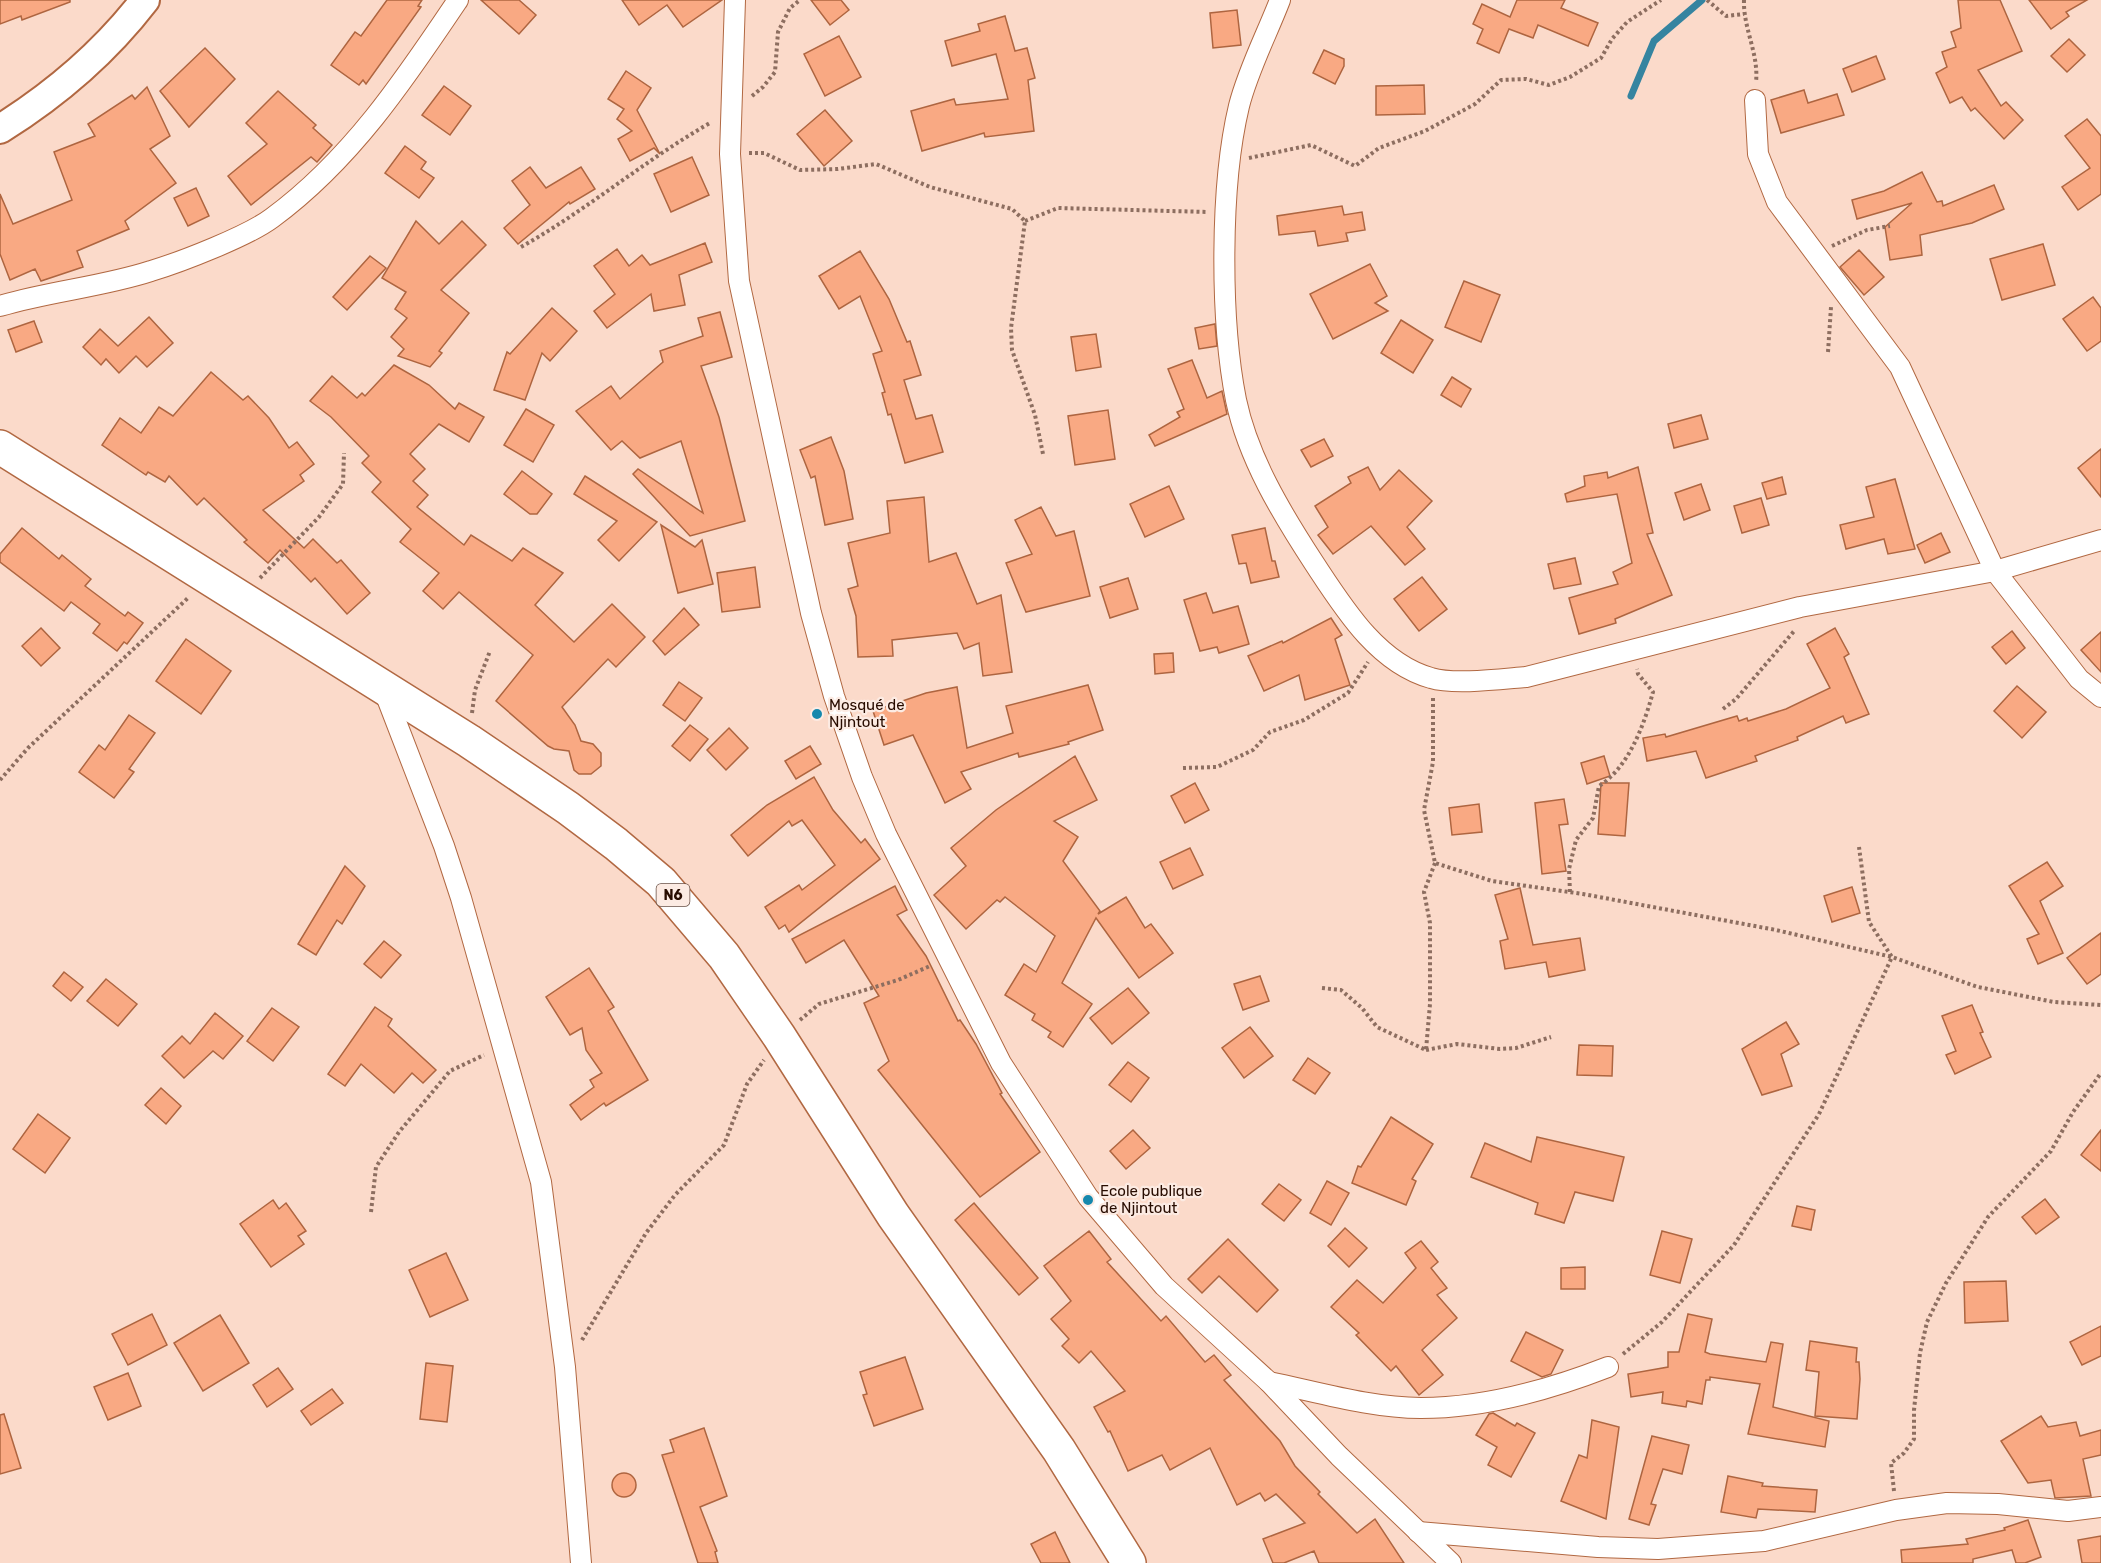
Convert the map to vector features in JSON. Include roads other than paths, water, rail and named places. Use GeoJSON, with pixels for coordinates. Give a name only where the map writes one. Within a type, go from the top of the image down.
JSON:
{"type":"FeatureCollection","features":[{"type":"Feature","properties":{"kind":"highway","name":"N6"},"geometry":{"type":"LineString","coordinates":[[0,447],[109,513],[205,578],[246,601],[469,741],[568,808],[661,882],[724,956],[779,1036],[893,1215],[1059,1450],[1129,1563]]}},
{"type":"Feature","properties":{"kind":"main road"},"geometry":{"type":"LineString","coordinates":[[0,129],[37,105],[84,67],[122,30],[145,0]]}},
{"type":"Feature","properties":{"kind":"street"},"geometry":{"type":"LineString","coordinates":[[0,306],[151,272],[271,219],[347,149],[392,98],[458,0]]}},
{"type":"Feature","properties":{"kind":"street"},"geometry":{"type":"LineString","coordinates":[[735,0],[730,154],[739,281],[788,512],[831,685],[862,777],[886,834],[1001,1063],[1088,1197],[1164,1286],[1269,1382],[1339,1456],[1451,1563]]}},
{"type":"Feature","properties":{"kind":"street"},"geometry":{"type":"LineString","coordinates":[[1280,0],[1239,105],[1230,158],[1226,303],[1236,400],[1253,450],[1281,513],[1326,580],[1377,645],[1408,669],[1432,679],[1485,680],[1526,677],[1800,607],[1995,571],[2101,540]]}},
{"type":"Feature","properties":{"kind":"street"},"geometry":{"type":"LineString","coordinates":[[1755,100],[1758,153],[1777,202],[1900,367],[1995,571],[2079,679],[2101,697]]}},
{"type":"Feature","properties":{"kind":"street"},"geometry":{"type":"LineString","coordinates":[[383,688],[444,846],[504,1046],[541,1182],[565,1367],[581,1563]]}},
{"type":"Feature","properties":{"kind":"street"},"geometry":{"type":"LineString","coordinates":[[1269,1382],[1374,1403],[1421,1408],[1517,1396],[1568,1383],[1608,1366]]}},
{"type":"Feature","properties":{"kind":"street"},"geometry":{"type":"LineString","coordinates":[[1418,1532],[1598,1547],[1678,1548],[1764,1541],[1896,1510],[1971,1503],[2068,1511],[2101,1507]]}},
{"type":"Feature","properties":{"kind":"waterway"},"geometry":{"type":"LineString","coordinates":[[1631,96],[1654,41],[1702,0]]}},
{"type":"Feature","properties":{"kind":"place","name":"Mosqué de Njintout"},"geometry":{"type":"Point","coordinates":[817,714]}},
{"type":"Feature","properties":{"kind":"place","name":"Ecole publique de Njintout"},"geometry":{"type":"Point","coordinates":[1088,1200]}}]}
